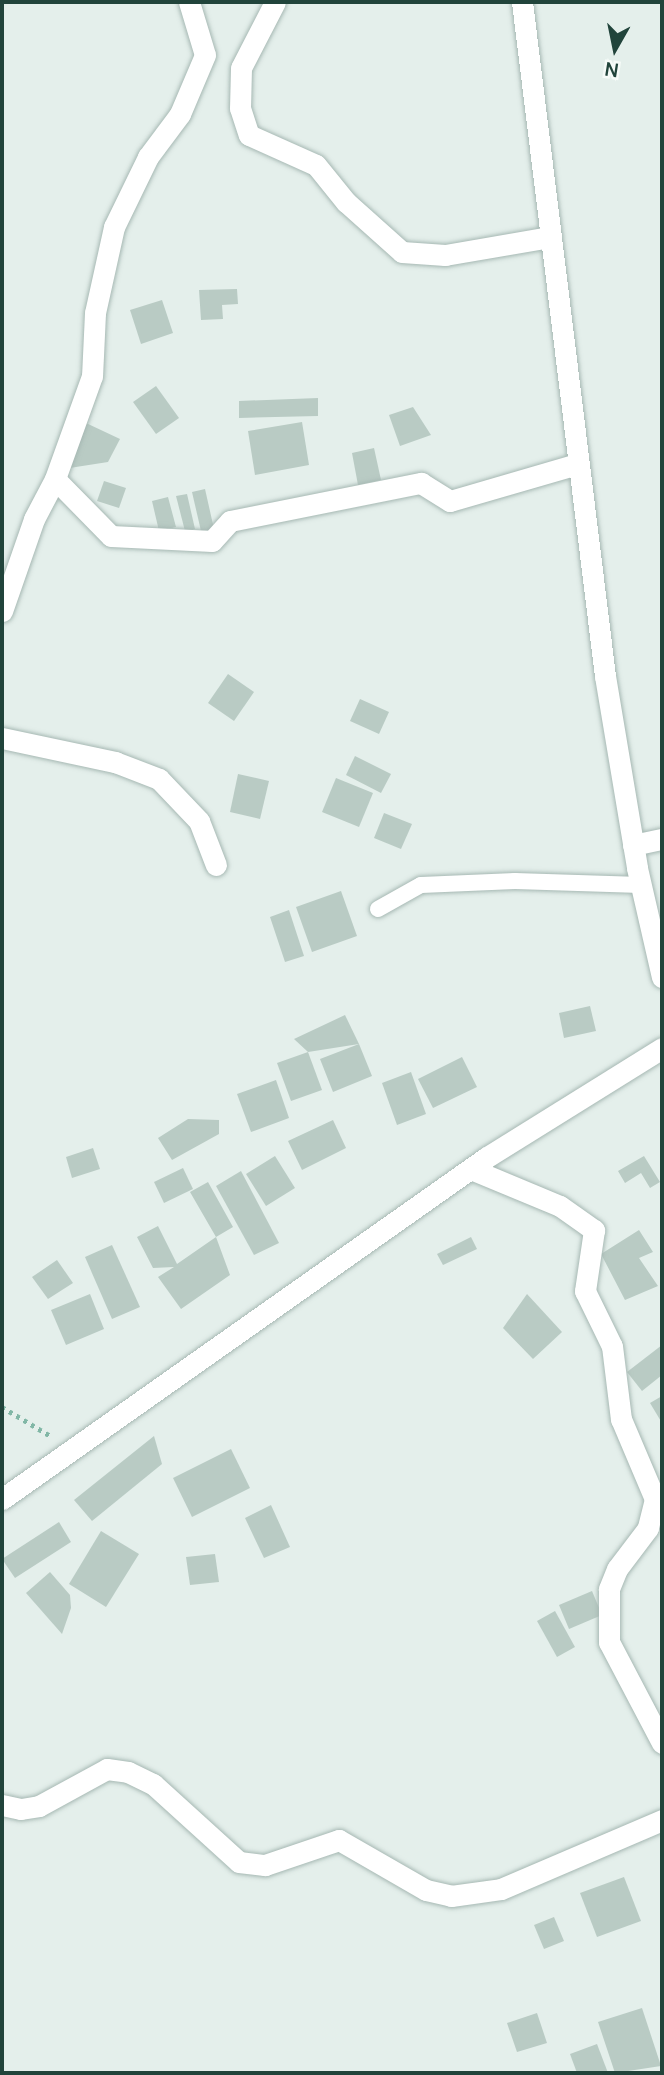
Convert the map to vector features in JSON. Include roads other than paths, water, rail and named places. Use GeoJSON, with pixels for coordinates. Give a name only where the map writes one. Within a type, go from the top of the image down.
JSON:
{"type":"FeatureCollection","features":[{"type":"Feature","properties":{"kind":"street"},"geometry":{"type":"LineString","coordinates":[[2,611],[34,519],[55,480],[92,376],[95,313],[114,226],[148,157],[180,114],[205,55],[189,2]]}},
{"type":"Feature","properties":{"kind":"street"},"geometry":{"type":"LineString","coordinates":[[275,2],[241,68],[240,108],[249,135],[316,165],[346,202],[402,252],[445,255],[550,237]]}},
{"type":"Feature","properties":{"kind":"street"},"geometry":{"type":"LineString","coordinates":[[522,2],[577,464],[633,845],[662,977]]}},
{"type":"Feature","properties":{"kind":"street"},"geometry":{"type":"LineString","coordinates":[[55,480],[111,536],[212,541],[230,521],[421,484],[450,501],[577,464]]}},
{"type":"Feature","properties":{"kind":"street"},"geometry":{"type":"LineString","coordinates":[[2,738],[115,762],[159,779],[199,821],[216,865]]}},
{"type":"Feature","properties":{"kind":"street"},"geometry":{"type":"LineString","coordinates":[[633,845],[662,839]]}},
{"type":"Feature","properties":{"kind":"street"},"geometry":{"type":"LineString","coordinates":[[2,1499],[471,1169],[662,1048]]}},
{"type":"Feature","properties":{"kind":"street"},"geometry":{"type":"LineString","coordinates":[[471,1169],[560,1206],[579,1224],[594,1230],[585,1291],[612,1346],[621,1419],[655,1499],[648,1528],[617,1569],[610,1589],[609,1642],[662,1743]]}},
{"type":"Feature","properties":{"kind":"street"},"geometry":{"type":"LineString","coordinates":[[2,1805],[21,1809],[39,1806],[107,1769],[128,1772],[153,1784],[239,1862],[265,1865],[339,1840],[426,1890],[451,1896],[501,1889],[662,1820]]}},
{"type":"Feature","properties":{"kind":"lane"},"geometry":{"type":"LineString","coordinates":[[378,909],[421,885],[515,881],[640,885]]}}]}
